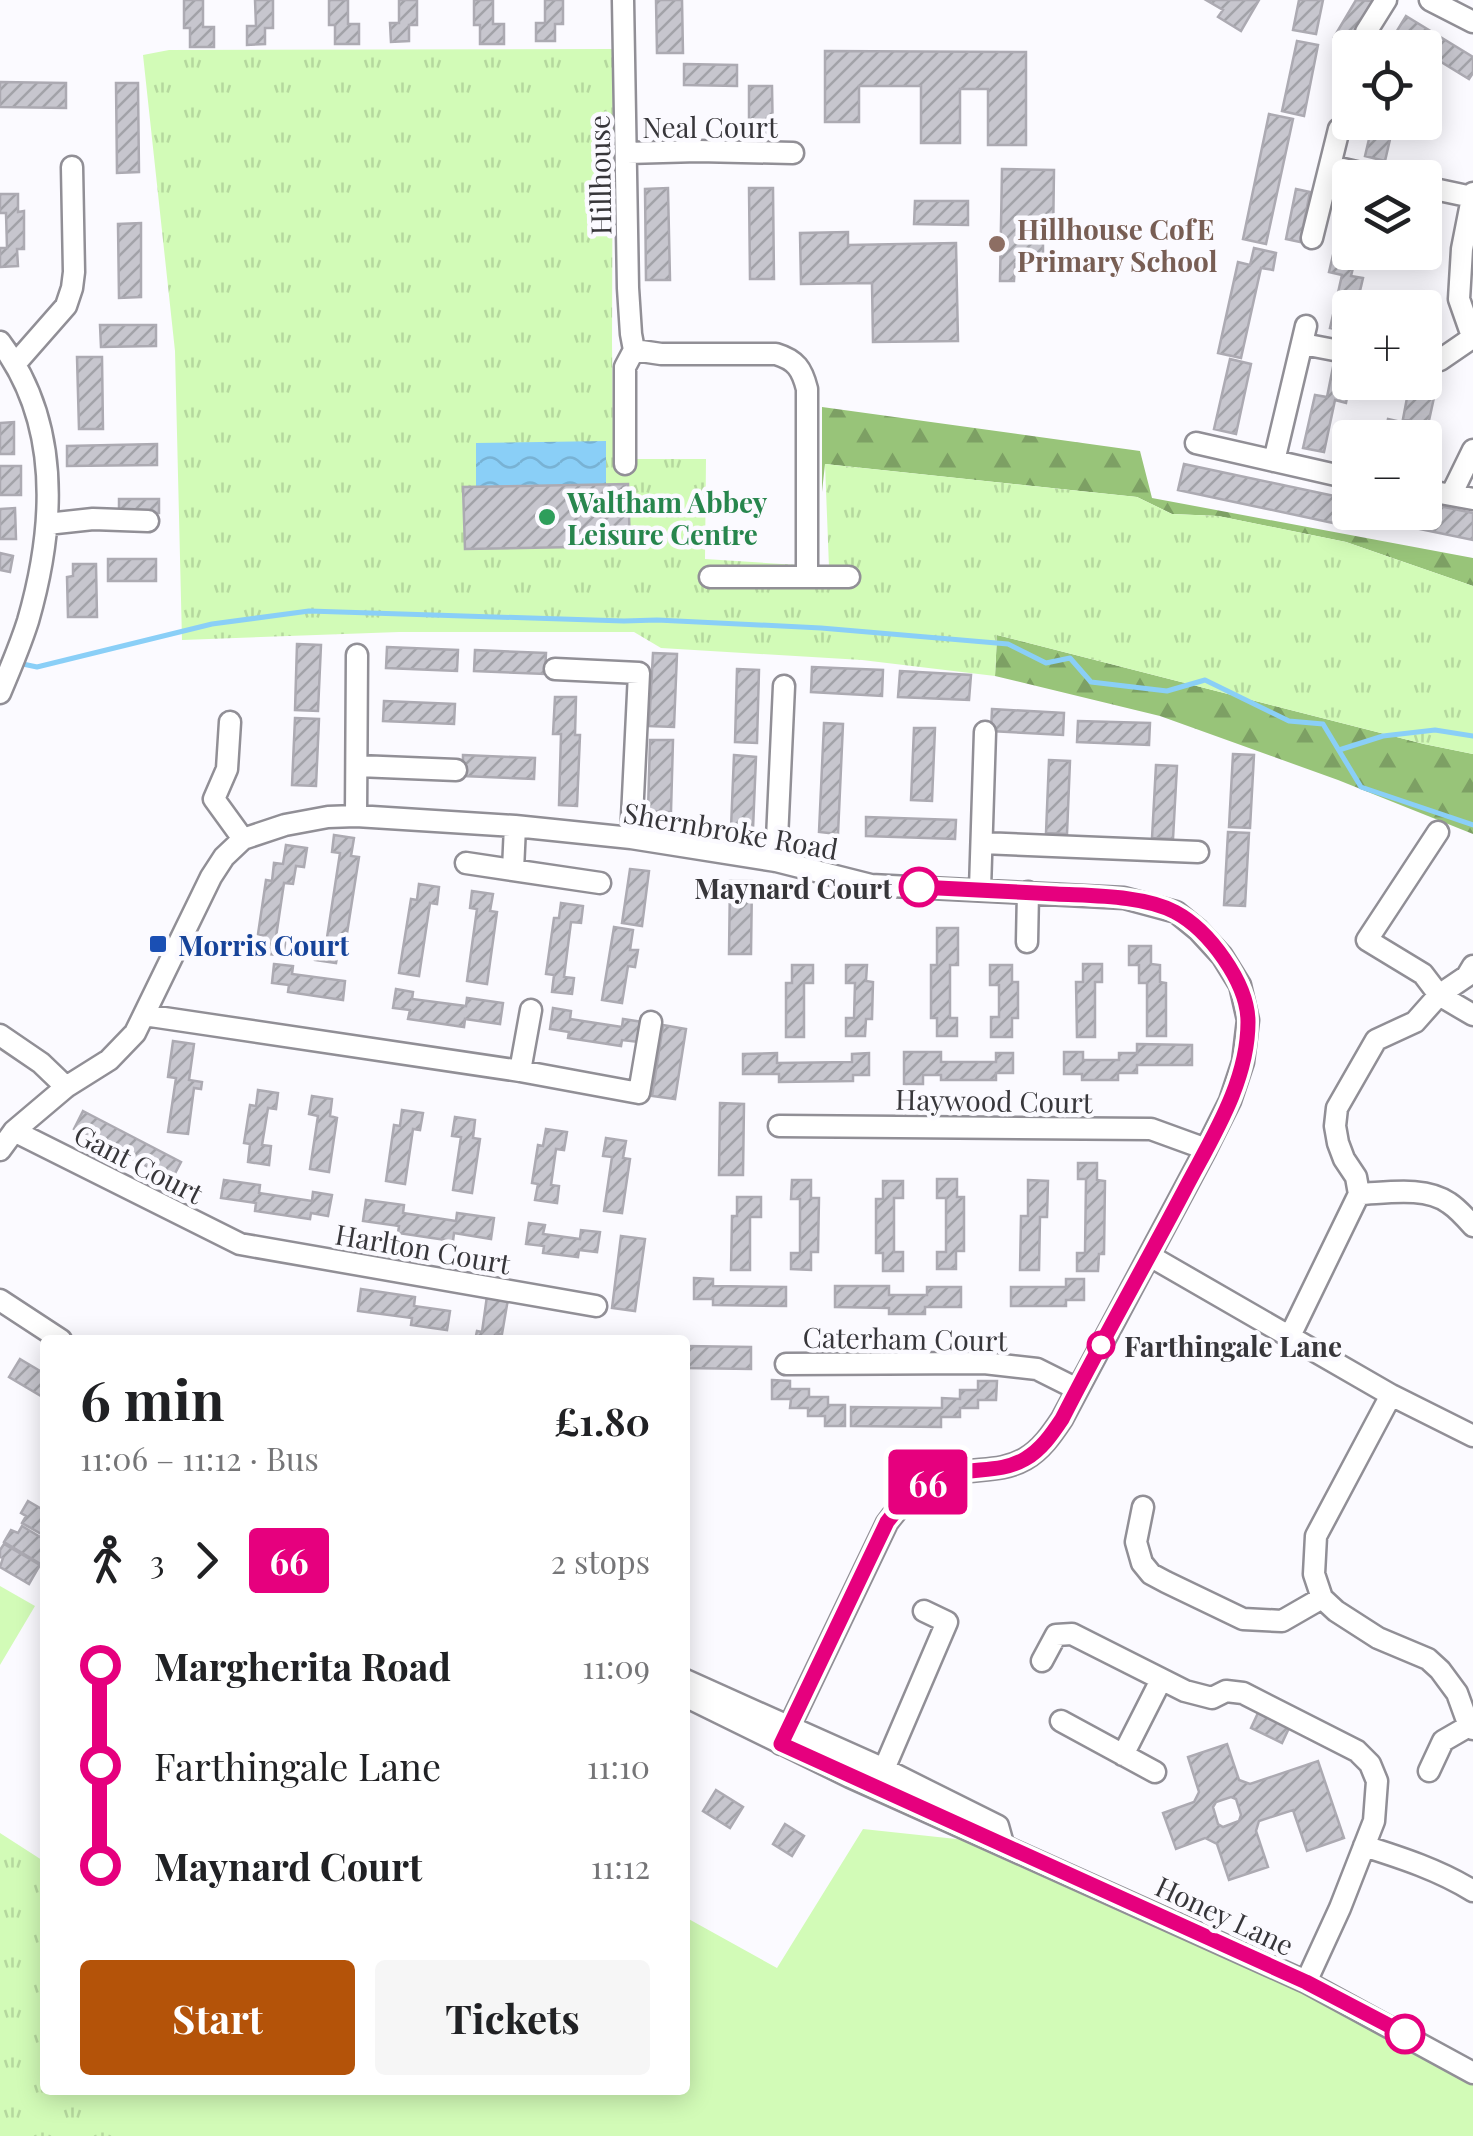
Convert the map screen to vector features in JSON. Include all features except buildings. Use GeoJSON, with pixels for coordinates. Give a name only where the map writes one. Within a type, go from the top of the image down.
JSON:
{"type":"FeatureCollection","features":[{"type":"Feature","properties":{"kind":"street","name":"Hillhouse"},"geometry":{"type":"LineString","coordinates":[[622,0],[628,288],[634,350],[625,366],[626,464]]}},
{"type":"Feature","properties":{"kind":"street"},"geometry":{"type":"LineString","coordinates":[[1367,30],[1386,0]]}},
{"type":"Feature","properties":{"kind":"street"},"geometry":{"type":"LineString","coordinates":[[1430,0],[1473,22]]}},
{"type":"Feature","properties":{"kind":"street"},"geometry":{"type":"LineString","coordinates":[[1312,238],[1336,140]]}},
{"type":"Feature","properties":{"kind":"street","name":"Neal Court"},"geometry":{"type":"LineString","coordinates":[[627,153],[793,153]]}},
{"type":"Feature","properties":{"kind":"street"},"geometry":{"type":"LineString","coordinates":[[16,363],[66,306],[72,288],[72,167]]}},
{"type":"Feature","properties":{"kind":"street"},"geometry":{"type":"LineString","coordinates":[[1442,190],[1472,195],[1470,224],[1462,249],[1459,299],[1472,338],[1442,359]]}},
{"type":"Feature","properties":{"kind":"street"},"geometry":{"type":"LineString","coordinates":[[1274,461],[1304,334],[1332,346]]}},
{"type":"Feature","properties":{"kind":"street"},"geometry":{"type":"LineString","coordinates":[[0,342],[16,363],[38,412],[48,482],[47,524],[27,625],[3,684]]}},
{"type":"Feature","properties":{"kind":"street"},"geometry":{"type":"LineString","coordinates":[[634,350],[662,354],[776,354],[793,359],[808,388],[806,577]]}},
{"type":"Feature","properties":{"kind":"street"},"geometry":{"type":"LineString","coordinates":[[1196,443],[1332,474]]}},
{"type":"Feature","properties":{"kind":"street"},"geometry":{"type":"LineString","coordinates":[[1451,494],[1473,450]]}},
{"type":"Feature","properties":{"kind":"street"},"geometry":{"type":"LineString","coordinates":[[1442,493],[1473,499]]}},
{"type":"Feature","properties":{"kind":"street"},"geometry":{"type":"LineString","coordinates":[[47,524],[94,519],[148,521]]}},
{"type":"Feature","properties":{"kind":"street"},"geometry":{"type":"LineString","coordinates":[[710,577],[848,577]]}},
{"type":"Feature","properties":{"kind":"street"},"geometry":{"type":"LineString","coordinates":[[356,816],[357,655]]}},
{"type":"Feature","properties":{"kind":"street"},"geometry":{"type":"LineString","coordinates":[[555,670],[639,673],[632,838]]}},
{"type":"Feature","properties":{"kind":"street"},"geometry":{"type":"LineString","coordinates":[[776,861],[784,686]]}},
{"type":"Feature","properties":{"kind":"street"},"geometry":{"type":"LineString","coordinates":[[0,1150],[14,1131],[66,1087],[109,1060],[135,1033],[210,877],[242,839],[214,800],[227,769],[230,722]]}},
{"type":"Feature","properties":{"kind":"street"},"geometry":{"type":"LineString","coordinates":[[980,890],[985,732]]}},
{"type":"Feature","properties":{"kind":"street"},"geometry":{"type":"LineString","coordinates":[[358,766],[456,770]]}},
{"type":"Feature","properties":{"kind":"street","name":"Shernbroke Road"},"geometry":{"type":"LineString","coordinates":[[242,839],[328,817],[514,826],[632,838],[776,861],[871,885],[1124,898],[1176,912],[1222,956],[1240,984],[1248,1020],[1243,1062],[1230,1101],[1048,1440],[1028,1458],[1000,1470],[956,1473],[928,1483],[903,1500],[887,1522],[784,1735]]}},
{"type":"Feature","properties":{"kind":"street"},"geometry":{"type":"LineString","coordinates":[[513,870],[514,826]]}},
{"type":"Feature","properties":{"kind":"street"},"geometry":{"type":"LineString","coordinates":[[1438,832],[1367,940],[1423,974],[1439,994],[1473,1015]]}},
{"type":"Feature","properties":{"kind":"street"},"geometry":{"type":"LineString","coordinates":[[982,843],[1198,852]]}},
{"type":"Feature","properties":{"kind":"street"},"geometry":{"type":"LineString","coordinates":[[466,863],[600,883]]}},
{"type":"Feature","properties":{"kind":"street"},"geometry":{"type":"LineString","coordinates":[[1027,942],[1028,892]]}},
{"type":"Feature","properties":{"kind":"street"},"geometry":{"type":"LineString","coordinates":[[1289,1338],[1359,1194],[1356,1177],[1338,1143],[1338,1108],[1376,1040],[1415,1022],[1439,994],[1467,976],[1473,966]]}},
{"type":"Feature","properties":{"kind":"street"},"geometry":{"type":"LineString","coordinates":[[520,1071],[531,1010]]}},
{"type":"Feature","properties":{"kind":"street"},"geometry":{"type":"LineString","coordinates":[[144,1015],[520,1071],[639,1093],[650,1022]]}},
{"type":"Feature","properties":{"kind":"street"},"geometry":{"type":"LineString","coordinates":[[0,1035],[41,1063],[66,1087]]}},
{"type":"Feature","properties":{"kind":"street","name":"Haywood Court"},"geometry":{"type":"LineString","coordinates":[[779,1126],[1151,1129],[1206,1149]]}},
{"type":"Feature","properties":{"kind":"street","name":"Gant Court"},"geometry":{"type":"LineString","coordinates":[[14,1131],[240,1244]]}},
{"type":"Feature","properties":{"kind":"street"},"geometry":{"type":"LineString","coordinates":[[1359,1194],[1418,1192],[1437,1196],[1473,1226]]}},
{"type":"Feature","properties":{"kind":"street","name":"Harlton Court"},"geometry":{"type":"LineString","coordinates":[[240,1244],[596,1306]]}},
{"type":"Feature","properties":{"kind":"street"},"geometry":{"type":"LineString","coordinates":[[1150,1256],[1390,1395],[1473,1436]]}},
{"type":"Feature","properties":{"kind":"street"},"geometry":{"type":"LineString","coordinates":[[0,1300],[53,1335]]}},
{"type":"Feature","properties":{"kind":"street","name":"Caterham Court"},"geometry":{"type":"LineString","coordinates":[[786,1364],[984,1363],[1037,1368],[1077,1389]]}},
{"type":"Feature","properties":{"kind":"street"},"geometry":{"type":"LineString","coordinates":[[1390,1395],[1316,1536],[1314,1574],[1322,1598],[1336,1611],[1378,1638],[1428,1659],[1449,1681],[1471,1728],[1443,1742],[1430,1771]]}},
{"type":"Feature","properties":{"kind":"street"},"geometry":{"type":"LineString","coordinates":[[1143,1507],[1136,1542],[1142,1563],[1152,1574],[1182,1590],[1243,1619],[1282,1621],[1322,1598]]}},
{"type":"Feature","properties":{"kind":"street"},"geometry":{"type":"LineString","coordinates":[[884,1768],[947,1622],[924,1611]]}},
{"type":"Feature","properties":{"kind":"street"},"geometry":{"type":"LineString","coordinates":[[1042,1660],[1056,1635],[1072,1634],[1185,1691],[1212,1698],[1226,1691],[1243,1693],[1357,1751],[1370,1764],[1378,1781],[1374,1820],[1306,1982]]}},
{"type":"Feature","properties":{"kind":"street"},"geometry":{"type":"LineString","coordinates":[[1124,1755],[1161,1680]]}},
{"type":"Feature","properties":{"kind":"street","name":"Honey Lane"},"geometry":{"type":"LineString","coordinates":[[690,1683],[784,1735],[1003,1844],[1306,1982],[1473,2073]]}},
{"type":"Feature","properties":{"kind":"street","name":"Honey Lane"},"geometry":{"type":"LineString","coordinates":[[690,1698],[884,1768],[998,1826],[1003,1844]]}},
{"type":"Feature","properties":{"kind":"street"},"geometry":{"type":"LineString","coordinates":[[1061,1721],[1155,1772]]}},
{"type":"Feature","properties":{"kind":"street"},"geometry":{"type":"LineString","coordinates":[[1364,1846],[1420,1864],[1473,1891]]}},
{"type":"Feature","properties":{"kind":"green space"},"geometry":{"type":"Polygon","coordinates":[[[613,49],[613,441],[617,457],[706,459],[705,559],[829,567],[825,464],[1137,497],[1172,514],[1218,516],[1346,542],[1473,586],[1473,754],[997,635],[995,676],[862,660],[661,648],[634,632],[399,632],[182,640],[175,351],[143,55],[169,50],[613,49]]]}},
{"type":"Feature","properties":{"kind":"green space"},"geometry":{"type":"Polygon","coordinates":[[[822,407],[1140,451],[1152,498],[1473,558],[1473,586],[1346,542],[1218,516],[1172,514],[1137,497],[825,464],[822,492],[822,407]]]}},
{"type":"Feature","properties":{"kind":"green space"},"geometry":{"type":"Polygon","coordinates":[[[997,635],[1473,754],[1473,834],[1160,716],[995,676],[997,635]]]}},
{"type":"Feature","properties":{"kind":"green space"},"geometry":{"type":"Polygon","coordinates":[[[0,1586],[35,1606],[0,1665],[0,1586]]]}},
{"type":"Feature","properties":{"kind":"green space"},"geometry":{"type":"Polygon","coordinates":[[[863,1829],[1003,1844],[1473,2073],[1473,2136],[0,2136],[0,1833],[40,1859],[40,2095],[690,2095],[690,1920],[777,1968],[863,1829]]]}},
{"type":"Feature","properties":{"kind":"green space"},"geometry":{"type":"Polygon","coordinates":[[[0,1835],[40,1860],[40,2095],[108,2095],[116,2136],[0,2136],[0,1835]]]}},
{"type":"Feature","properties":{"kind":"water"},"geometry":{"type":"Polygon","coordinates":[[[606,441],[606,485],[476,487],[476,443],[606,441]]]}},
{"type":"Feature","properties":{"kind":"waterway"},"geometry":{"type":"LineString","coordinates":[[18,663],[37,667],[212,624],[309,611],[657,620],[821,628],[1008,644],[1046,663],[1070,658],[1091,682],[1167,691],[1205,680],[1289,721],[1323,724],[1361,787],[1473,825]]}},
{"type":"Feature","properties":{"kind":"waterway"},"geometry":{"type":"LineString","coordinates":[[1339,750],[1383,736],[1435,730],[1473,736]]}},
{"type":"Feature","properties":{"kind":"bus line","name":"66"},"geometry":{"type":"LineString","coordinates":[[919,887],[1124,898],[1176,912],[1222,956],[1240,984],[1248,1020],[1243,1062],[1230,1101],[1206,1149],[1048,1440],[1028,1458],[1000,1470],[956,1473],[928,1483],[903,1500],[887,1522],[781,1744],[1306,1982],[1405,2034]]}},
{"type":"Feature","properties":{"kind":"place","name":"Hillhouse CofE Primary School"},"geometry":{"type":"Point","coordinates":[997,244]}},
{"type":"Feature","properties":{"kind":"place","name":"Waltham Abbey Leisure Centre"},"geometry":{"type":"Point","coordinates":[547,517]}},
{"type":"Feature","properties":{"kind":"place","name":"Maynard Court"},"geometry":{"type":"Point","coordinates":[919,887]}},
{"type":"Feature","properties":{"kind":"place","name":"Morris Court"},"geometry":{"type":"Point","coordinates":[158,944]}},
{"type":"Feature","properties":{"kind":"place","name":"Farthingale Lane"},"geometry":{"type":"Point","coordinates":[1101,1345]}}]}
